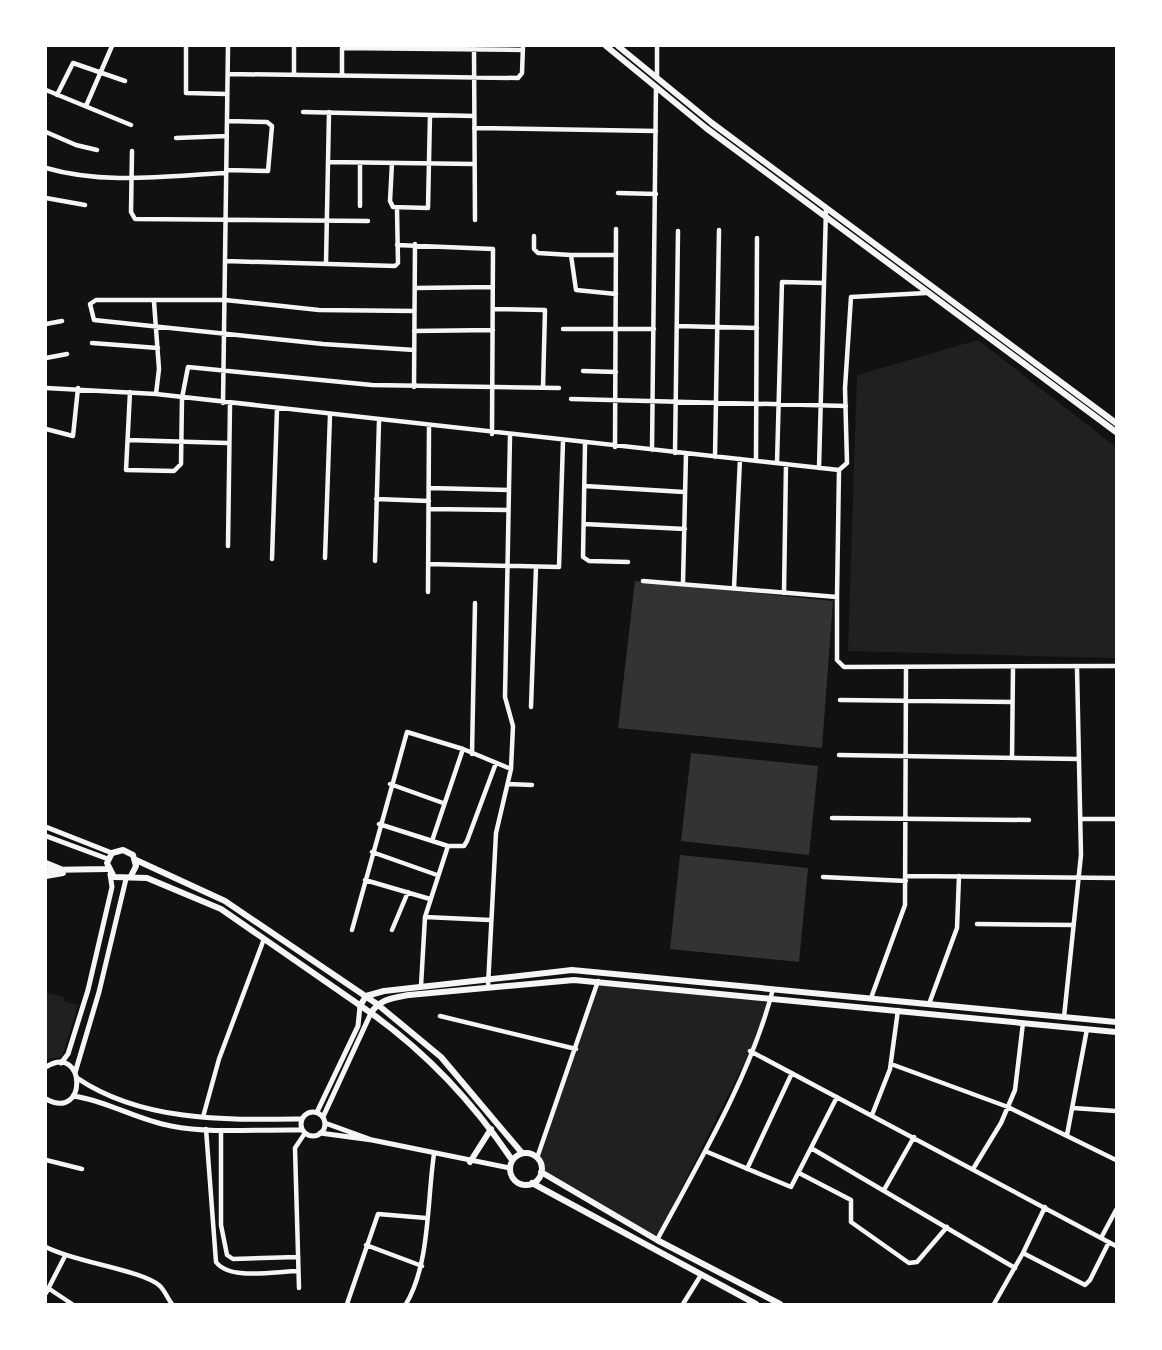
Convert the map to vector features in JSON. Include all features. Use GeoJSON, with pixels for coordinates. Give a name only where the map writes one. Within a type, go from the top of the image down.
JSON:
{"type":"FeatureCollection","features":[{"type":"Feature","properties":{"kind":"main road"},"geometry":{"type":"LineString","coordinates":[[606,46],[617,48],[826,209],[1116,423]]}},
{"type":"Feature","properties":{"kind":"main road"},"geometry":{"type":"LineString","coordinates":[[617,48],[656,87],[1116,432]]}},
{"type":"Feature","properties":{"kind":"main road"},"geometry":{"type":"LineString","coordinates":[[108,871],[110,856],[123,850],[136,860],[225,901],[366,996],[441,1057],[522,1153],[537,1158],[541,1172],[550,1180],[780,1304]]}},
{"type":"Feature","properties":{"kind":"main road"},"geometry":{"type":"LineString","coordinates":[[128,877],[136,860]]}},
{"type":"Feature","properties":{"kind":"main road"},"geometry":{"type":"LineString","coordinates":[[46,863],[68,872]]}},
{"type":"Feature","properties":{"kind":"main road"},"geometry":{"type":"LineString","coordinates":[[46,870],[108,871],[128,877],[147,878],[221,909],[371,1013],[441,1071],[491,1129],[512,1160]]}},
{"type":"Feature","properties":{"kind":"main road"},"geometry":{"type":"LineString","coordinates":[[46,876],[68,872]]}},
{"type":"Feature","properties":{"kind":"main road"},"geometry":{"type":"LineString","coordinates":[[360,1006],[366,996],[421,986],[572,970],[1116,1022]]}},
{"type":"Feature","properties":{"kind":"main road"},"geometry":{"type":"LineString","coordinates":[[653,986],[654,978]]}},
{"type":"Feature","properties":{"kind":"main road"},"geometry":{"type":"LineString","coordinates":[[371,1013],[377,1004],[409,995],[550,981],[598,981],[1116,1032]]}},
{"type":"Feature","properties":{"kind":"main road"},"geometry":{"type":"LineString","coordinates":[[470,1161],[491,1129]]}},
{"type":"Feature","properties":{"kind":"main road"},"geometry":{"type":"LineString","coordinates":[[522,1153],[512,1160],[510,1168],[516,1181],[532,1183],[756,1304]]}},
{"type":"Feature","properties":{"kind":"main road"},"geometry":{"type":"LineString","coordinates":[[532,1183],[541,1172]]}},
{"type":"Feature","properties":{"kind":"street"},"geometry":{"type":"LineString","coordinates":[[86,106],[112,46]]}},
{"type":"Feature","properties":{"kind":"street"},"geometry":{"type":"LineString","coordinates":[[186,46],[186,93],[227,94]]}},
{"type":"Feature","properties":{"kind":"street"},"geometry":{"type":"LineString","coordinates":[[223,403],[228,46]]}},
{"type":"Feature","properties":{"kind":"street"},"geometry":{"type":"LineString","coordinates":[[294,46],[294,75]]}},
{"type":"Feature","properties":{"kind":"street"},"geometry":{"type":"LineString","coordinates":[[657,46],[657,78]]}},
{"type":"Feature","properties":{"kind":"street"},"geometry":{"type":"LineString","coordinates":[[227,74],[518,78],[522,73],[523,48],[342,47],[342,75]]}},
{"type":"Feature","properties":{"kind":"street"},"geometry":{"type":"LineString","coordinates":[[474,49],[475,220]]}},
{"type":"Feature","properties":{"kind":"street"},"geometry":{"type":"LineString","coordinates":[[57,95],[73,63],[125,81]]}},
{"type":"Feature","properties":{"kind":"street"},"geometry":{"type":"LineString","coordinates":[[652,450],[656,87]]}},
{"type":"Feature","properties":{"kind":"street"},"geometry":{"type":"LineString","coordinates":[[46,90],[131,125]]}},
{"type":"Feature","properties":{"kind":"street"},"geometry":{"type":"LineString","coordinates":[[303,112],[474,116]]}},
{"type":"Feature","properties":{"kind":"street"},"geometry":{"type":"LineString","coordinates":[[326,263],[329,113]]}},
{"type":"Feature","properties":{"kind":"street"},"geometry":{"type":"LineString","coordinates":[[397,209],[428,208],[430,115]]}},
{"type":"Feature","properties":{"kind":"street"},"geometry":{"type":"LineString","coordinates":[[46,168],[90,177],[131,178],[268,171],[272,126],[267,122],[227,121]]}},
{"type":"Feature","properties":{"kind":"street"},"geometry":{"type":"LineString","coordinates":[[474,128],[656,131]]}},
{"type":"Feature","properties":{"kind":"street"},"geometry":{"type":"LineString","coordinates":[[46,132],[83,148],[97,150]]}},
{"type":"Feature","properties":{"kind":"street"},"geometry":{"type":"LineString","coordinates":[[176,138],[227,136]]}},
{"type":"Feature","properties":{"kind":"street"},"geometry":{"type":"LineString","coordinates":[[132,151],[131,212],[135,219],[368,221]]}},
{"type":"Feature","properties":{"kind":"street"},"geometry":{"type":"LineString","coordinates":[[328,162],[474,164]]}},
{"type":"Feature","properties":{"kind":"street"},"geometry":{"type":"LineString","coordinates":[[360,163],[360,206]]}},
{"type":"Feature","properties":{"kind":"street"},"geometry":{"type":"LineString","coordinates":[[225,261],[395,266],[398,263],[397,209],[390,201],[392,163]]}},
{"type":"Feature","properties":{"kind":"street"},"geometry":{"type":"LineString","coordinates":[[618,193],[656,194]]}},
{"type":"Feature","properties":{"kind":"street"},"geometry":{"type":"LineString","coordinates":[[46,198],[85,205]]}},
{"type":"Feature","properties":{"kind":"street"},"geometry":{"type":"LineString","coordinates":[[819,468],[826,209]]}},
{"type":"Feature","properties":{"kind":"street"},"geometry":{"type":"LineString","coordinates":[[615,447],[616,229]]}},
{"type":"Feature","properties":{"kind":"street"},"geometry":{"type":"LineString","coordinates":[[715,457],[719,230]]}},
{"type":"Feature","properties":{"kind":"street"},"geometry":{"type":"LineString","coordinates":[[676,453],[678,231]]}},
{"type":"Feature","properties":{"kind":"street"},"geometry":{"type":"LineString","coordinates":[[534,236],[534,249],[538,253],[616,255]]}},
{"type":"Feature","properties":{"kind":"street"},"geometry":{"type":"LineString","coordinates":[[756,461],[757,238]]}},
{"type":"Feature","properties":{"kind":"street"},"geometry":{"type":"LineString","coordinates":[[414,387],[415,244]]}},
{"type":"Feature","properties":{"kind":"street"},"geometry":{"type":"LineString","coordinates":[[397,245],[493,249],[492,434]]}},
{"type":"Feature","properties":{"kind":"street"},"geometry":{"type":"LineString","coordinates":[[571,255],[576,290],[616,294]]}},
{"type":"Feature","properties":{"kind":"street"},"geometry":{"type":"LineString","coordinates":[[777,463],[782,282],[824,283]]}},
{"type":"Feature","properties":{"kind":"street"},"geometry":{"type":"LineString","coordinates":[[415,288],[493,287]]}},
{"type":"Feature","properties":{"kind":"street"},"geometry":{"type":"LineString","coordinates":[[46,388],[156,394],[429,427],[839,470],[847,463],[846,406],[851,297],[928,293]]}},
{"type":"Feature","properties":{"kind":"street"},"geometry":{"type":"LineString","coordinates":[[414,312],[319,310],[225,300],[92,300],[91,316],[94,320],[157,328],[414,350]]}},
{"type":"Feature","properties":{"kind":"street"},"geometry":{"type":"LineString","coordinates":[[154,302],[158,348],[156,394]]}},
{"type":"Feature","properties":{"kind":"street"},"geometry":{"type":"LineString","coordinates":[[493,309],[545,310],[542,388]]}},
{"type":"Feature","properties":{"kind":"street"},"geometry":{"type":"LineString","coordinates":[[46,324],[62,321]]}},
{"type":"Feature","properties":{"kind":"street"},"geometry":{"type":"LineString","coordinates":[[677,326],[757,328]]}},
{"type":"Feature","properties":{"kind":"street"},"geometry":{"type":"LineString","coordinates":[[563,329],[654,329]]}},
{"type":"Feature","properties":{"kind":"street"},"geometry":{"type":"LineString","coordinates":[[414,331],[493,330]]}},
{"type":"Feature","properties":{"kind":"street"},"geometry":{"type":"LineString","coordinates":[[92,343],[158,348]]}},
{"type":"Feature","properties":{"kind":"street"},"geometry":{"type":"LineString","coordinates":[[46,358],[67,354]]}},
{"type":"Feature","properties":{"kind":"street"},"geometry":{"type":"LineString","coordinates":[[130,392],[126,470],[174,471],[181,464],[182,398],[187,368],[223,368],[414,387],[559,388]]}},
{"type":"Feature","properties":{"kind":"street"},"geometry":{"type":"LineString","coordinates":[[583,371],[616,372]]}},
{"type":"Feature","properties":{"kind":"street"},"geometry":{"type":"LineString","coordinates":[[46,429],[73,436],[78,388]]}},
{"type":"Feature","properties":{"kind":"street"},"geometry":{"type":"LineString","coordinates":[[571,399],[846,406]]}},
{"type":"Feature","properties":{"kind":"street"},"geometry":{"type":"LineString","coordinates":[[228,546],[230,404]]}},
{"type":"Feature","properties":{"kind":"street"},"geometry":{"type":"LineString","coordinates":[[272,559],[277,410]]}},
{"type":"Feature","properties":{"kind":"street"},"geometry":{"type":"LineString","coordinates":[[325,558],[330,415]]}},
{"type":"Feature","properties":{"kind":"street"},"geometry":{"type":"LineString","coordinates":[[375,561],[379,421]]}},
{"type":"Feature","properties":{"kind":"street"},"geometry":{"type":"LineString","coordinates":[[428,592],[429,427]]}},
{"type":"Feature","properties":{"kind":"street"},"geometry":{"type":"LineString","coordinates":[[488,986],[496,833],[509,784],[513,726],[505,697],[510,436]]}},
{"type":"Feature","properties":{"kind":"street"},"geometry":{"type":"LineString","coordinates":[[128,440],[228,443]]}},
{"type":"Feature","properties":{"kind":"street"},"geometry":{"type":"LineString","coordinates":[[428,564],[557,568],[561,565],[563,441]]}},
{"type":"Feature","properties":{"kind":"street"},"geometry":{"type":"LineString","coordinates":[[585,444],[585,559],[628,562]]}},
{"type":"Feature","properties":{"kind":"street"},"geometry":{"type":"LineString","coordinates":[[683,583],[686,454]]}},
{"type":"Feature","properties":{"kind":"street"},"geometry":{"type":"LineString","coordinates":[[734,588],[740,459]]}},
{"type":"Feature","properties":{"kind":"street"},"geometry":{"type":"LineString","coordinates":[[784,593],[786,464]]}},
{"type":"Feature","properties":{"kind":"street"},"geometry":{"type":"LineString","coordinates":[[839,470],[839,664],[849,668],[1116,666]]}},
{"type":"Feature","properties":{"kind":"street"},"geometry":{"type":"LineString","coordinates":[[585,486],[684,492]]}},
{"type":"Feature","properties":{"kind":"street"},"geometry":{"type":"LineString","coordinates":[[429,488],[509,490]]}},
{"type":"Feature","properties":{"kind":"street"},"geometry":{"type":"LineString","coordinates":[[376,499],[429,501]]}},
{"type":"Feature","properties":{"kind":"street"},"geometry":{"type":"LineString","coordinates":[[428,509],[508,510]]}},
{"type":"Feature","properties":{"kind":"street"},"geometry":{"type":"LineString","coordinates":[[584,524],[685,529]]}},
{"type":"Feature","properties":{"kind":"street"},"geometry":{"type":"LineString","coordinates":[[531,707],[536,567]]}},
{"type":"Feature","properties":{"kind":"street"},"geometry":{"type":"LineString","coordinates":[[643,581],[837,597]]}},
{"type":"Feature","properties":{"kind":"street"},"geometry":{"type":"LineString","coordinates":[[472,754],[475,604]]}},
{"type":"Feature","properties":{"kind":"street"},"geometry":{"type":"LineString","coordinates":[[871,998],[905,905],[906,667]]}},
{"type":"Feature","properties":{"kind":"street"},"geometry":{"type":"LineString","coordinates":[[1012,758],[1013,668]]}},
{"type":"Feature","properties":{"kind":"street"},"geometry":{"type":"LineString","coordinates":[[1064,1017],[1079,877],[1077,668]]}},
{"type":"Feature","properties":{"kind":"street"},"geometry":{"type":"LineString","coordinates":[[840,700],[1012,702]]}},
{"type":"Feature","properties":{"kind":"street"},"geometry":{"type":"LineString","coordinates":[[352,930],[379,824],[407,732],[463,749],[511,769]]}},
{"type":"Feature","properties":{"kind":"street"},"geometry":{"type":"LineString","coordinates":[[432,841],[463,749]]}},
{"type":"Feature","properties":{"kind":"street"},"geometry":{"type":"LineString","coordinates":[[839,755],[1079,759]]}},
{"type":"Feature","properties":{"kind":"street"},"geometry":{"type":"LineString","coordinates":[[379,824],[449,846],[464,846],[496,763]]}},
{"type":"Feature","properties":{"kind":"street"},"geometry":{"type":"LineString","coordinates":[[509,784],[532,785]]}},
{"type":"Feature","properties":{"kind":"street"},"geometry":{"type":"LineString","coordinates":[[390,785],[443,803]]}},
{"type":"Feature","properties":{"kind":"street"},"geometry":{"type":"LineString","coordinates":[[832,818],[1029,820]]}},
{"type":"Feature","properties":{"kind":"street"},"geometry":{"type":"LineString","coordinates":[[1080,819],[1116,819]]}},
{"type":"Feature","properties":{"kind":"street"},"geometry":{"type":"LineString","coordinates":[[46,831],[68,835],[110,856]]}},
{"type":"Feature","properties":{"kind":"street"},"geometry":{"type":"LineString","coordinates":[[46,831],[66,843],[110,856]]}},
{"type":"Feature","properties":{"kind":"street"},"geometry":{"type":"LineString","coordinates":[[66,843],[68,835]]}},
{"type":"Feature","properties":{"kind":"street"},"geometry":{"type":"LineString","coordinates":[[421,986],[425,917],[449,846]]}},
{"type":"Feature","properties":{"kind":"street"},"geometry":{"type":"LineString","coordinates":[[372,851],[437,875]]}},
{"type":"Feature","properties":{"kind":"street"},"geometry":{"type":"LineString","coordinates":[[61,1063],[68,1054],[88,990],[112,887],[108,871]]}},
{"type":"Feature","properties":{"kind":"street"},"geometry":{"type":"LineString","coordinates":[[929,1004],[957,928],[959,876]]}},
{"type":"Feature","properties":{"kind":"street"},"geometry":{"type":"LineString","coordinates":[[74,1096],[76,1075],[128,877]]}},
{"type":"Feature","properties":{"kind":"street"},"geometry":{"type":"LineString","coordinates":[[823,877],[1116,878]]}},
{"type":"Feature","properties":{"kind":"street"},"geometry":{"type":"LineString","coordinates":[[365,880],[430,899]]}},
{"type":"Feature","properties":{"kind":"street"},"geometry":{"type":"LineString","coordinates":[[391,930],[408,892]]}},
{"type":"Feature","properties":{"kind":"street"},"geometry":{"type":"LineString","coordinates":[[425,917],[491,920]]}},
{"type":"Feature","properties":{"kind":"street"},"geometry":{"type":"LineString","coordinates":[[977,924],[1074,925]]}},
{"type":"Feature","properties":{"kind":"street"},"geometry":{"type":"LineString","coordinates":[[203,1117],[219,1059],[265,938]]}},
{"type":"Feature","properties":{"kind":"street"},"geometry":{"type":"LineString","coordinates":[[537,1158],[598,981]]}},
{"type":"Feature","properties":{"kind":"street"},"geometry":{"type":"LineString","coordinates":[[657,1240],[705,1151],[750,1051],[773,989]]}},
{"type":"Feature","properties":{"kind":"street"},"geometry":{"type":"LineString","coordinates":[[317,1112],[358,1026],[360,1006]]}},
{"type":"Feature","properties":{"kind":"street"},"geometry":{"type":"LineString","coordinates":[[872,1115],[891,1064],[898,1010]]}},
{"type":"Feature","properties":{"kind":"street"},"geometry":{"type":"LineString","coordinates":[[320,1133],[371,1013]]}},
{"type":"Feature","properties":{"kind":"street"},"geometry":{"type":"LineString","coordinates":[[440,1016],[576,1049]]}},
{"type":"Feature","properties":{"kind":"street"},"geometry":{"type":"LineString","coordinates":[[973,1169],[1015,1090],[1023,1023]]}},
{"type":"Feature","properties":{"kind":"street"},"geometry":{"type":"LineString","coordinates":[[1067,1135],[1087,1029]]}},
{"type":"Feature","properties":{"kind":"street"},"geometry":{"type":"LineString","coordinates":[[750,1051],[1116,1246]]}},
{"type":"Feature","properties":{"kind":"street"},"geometry":{"type":"LineString","coordinates":[[47,1064],[61,1063],[89,1086],[146,1108],[203,1117],[301,1119]]}},
{"type":"Feature","properties":{"kind":"street"},"geometry":{"type":"LineString","coordinates":[[891,1064],[1008,1107],[1116,1160]]}},
{"type":"Feature","properties":{"kind":"street"},"geometry":{"type":"LineString","coordinates":[[747,1169],[792,1073]]}},
{"type":"Feature","properties":{"kind":"street"},"geometry":{"type":"LineString","coordinates":[[46,1101],[66,1101],[74,1096],[102,1103],[140,1119],[206,1129],[303,1131],[311,1136],[320,1133],[372,1140],[510,1168]]}},
{"type":"Feature","properties":{"kind":"street"},"geometry":{"type":"LineString","coordinates":[[705,1151],[788,1187],[793,1185],[837,1097]]}},
{"type":"Feature","properties":{"kind":"street"},"geometry":{"type":"LineString","coordinates":[[1073,1108],[1116,1111]]}},
{"type":"Feature","properties":{"kind":"street"},"geometry":{"type":"LineString","coordinates":[[299,1288],[295,1148],[303,1131],[301,1119],[306,1113],[317,1112]]}},
{"type":"Feature","properties":{"kind":"street"},"geometry":{"type":"LineString","coordinates":[[317,1112],[324,1120],[372,1140]]}},
{"type":"Feature","properties":{"kind":"street"},"geometry":{"type":"LineString","coordinates":[[206,1129],[216,1262],[220,1268],[232,1272],[298,1270]]}},
{"type":"Feature","properties":{"kind":"street"},"geometry":{"type":"LineString","coordinates":[[221,1129],[221,1225],[227,1255],[233,1259],[297,1257]]}},
{"type":"Feature","properties":{"kind":"street"},"geometry":{"type":"LineString","coordinates":[[884,1190],[914,1137]]}},
{"type":"Feature","properties":{"kind":"street"},"geometry":{"type":"LineString","coordinates":[[811,1148],[1015,1268]]}},
{"type":"Feature","properties":{"kind":"street"},"geometry":{"type":"LineString","coordinates":[[408,1304],[417,1286],[422,1266],[425,1218],[434,1154]]}},
{"type":"Feature","properties":{"kind":"street"},"geometry":{"type":"LineString","coordinates":[[46,1160],[82,1169]]}},
{"type":"Feature","properties":{"kind":"street"},"geometry":{"type":"LineString","coordinates":[[799,1173],[851,1200],[851,1222],[909,1263],[917,1262],[947,1227]]}},
{"type":"Feature","properties":{"kind":"street"},"geometry":{"type":"LineString","coordinates":[[994,1304],[1045,1207]]}},
{"type":"Feature","properties":{"kind":"street"},"geometry":{"type":"LineString","coordinates":[[1101,1238],[1116,1210]]}},
{"type":"Feature","properties":{"kind":"street"},"geometry":{"type":"LineString","coordinates":[[346,1304],[378,1214],[425,1218]]}},
{"type":"Feature","properties":{"kind":"street"},"geometry":{"type":"LineString","coordinates":[[1023,1253],[1085,1285],[1109,1242]]}},
{"type":"Feature","properties":{"kind":"street"},"geometry":{"type":"LineString","coordinates":[[366,1245],[422,1266]]}},
{"type":"Feature","properties":{"kind":"street"},"geometry":{"type":"LineString","coordinates":[[46,1247],[65,1256],[146,1278],[162,1288],[172,1304]]}},
{"type":"Feature","properties":{"kind":"street"},"geometry":{"type":"LineString","coordinates":[[65,1256],[47,1291],[72,1304]]}},
{"type":"Feature","properties":{"kind":"street"},"geometry":{"type":"LineString","coordinates":[[683,1304],[701,1275]]}},
{"type":"Feature","properties":{"kind":"shaded area"},"geometry":{"type":"Polygon","coordinates":[[[978,340],[1116,447],[1116,658],[848,651],[857,375],[978,340]]]}},
{"type":"Feature","properties":{"kind":"shaded area"},"geometry":{"type":"Polygon","coordinates":[[[635,581],[833,601],[822,748],[618,728],[635,581]]]}},
{"type":"Feature","properties":{"kind":"shaded area"},"geometry":{"type":"Polygon","coordinates":[[[691,753],[818,766],[809,855],[681,841],[691,753]]]}},
{"type":"Feature","properties":{"kind":"shaded area"},"geometry":{"type":"Polygon","coordinates":[[[680,855],[808,868],[799,962],[670,949],[680,855]]]}},
{"type":"Feature","properties":{"kind":"shaded area"},"geometry":{"type":"Polygon","coordinates":[[[597,980],[770,997],[750,1051],[656,1239],[541,1172],[539,1160],[597,980]]]}},
{"type":"Feature","properties":{"kind":"shaded area"},"geometry":{"type":"Polygon","coordinates":[[[46,988],[47,993],[64,997],[63,1001],[78,1005],[62,1057],[46,1059],[46,988]]]}}]}
